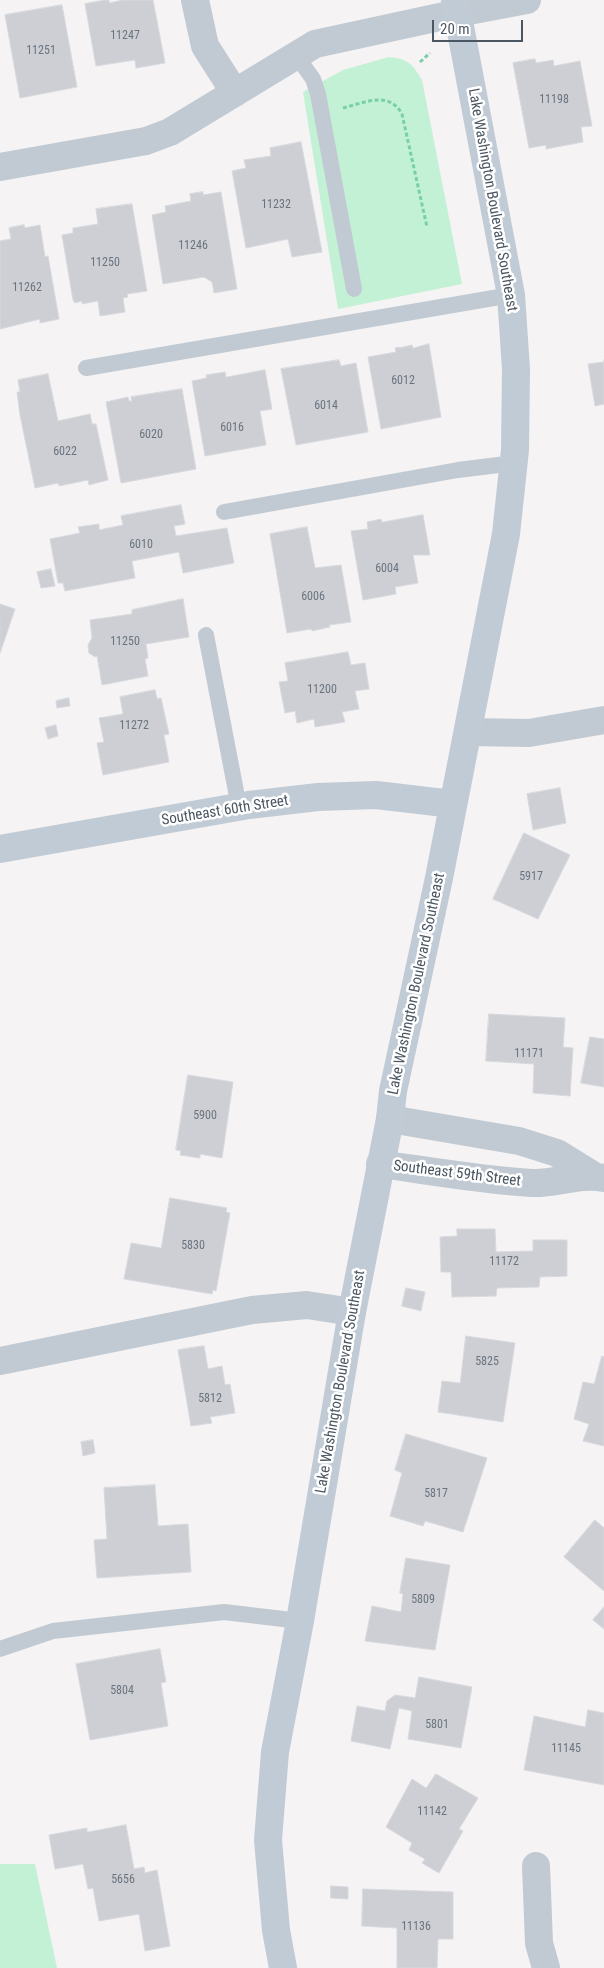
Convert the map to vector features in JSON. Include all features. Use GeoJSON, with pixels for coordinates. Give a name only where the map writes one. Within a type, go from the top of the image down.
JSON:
{"type":"FeatureCollection","features":[{"type":"Feature","properties":{"kind":"main road","name":"Lake Washington Boulevard Southeast"},"geometry":{"type":"LineString","coordinates":[[283,1968],[276,1930],[268,1840],[275,1752],[300,1622],[352,1312],[390,1118],[393,1091],[439,878],[506,534],[514,463],[516,368],[511,295],[457,6]]}},
{"type":"Feature","properties":{"kind":"main road","name":"Southeast 60th Street"},"geometry":{"type":"LineString","coordinates":[[0,850],[239,807],[318,797],[376,795],[452,804]]}},
{"type":"Feature","properties":{"kind":"street"},"geometry":{"type":"LineString","coordinates":[[195,0],[205,46],[235,93]]}},
{"type":"Feature","properties":{"kind":"street"},"geometry":{"type":"LineString","coordinates":[[0,168],[146,141],[170,132],[315,44],[457,6],[527,0]]}},
{"type":"Feature","properties":{"kind":"street"},"geometry":{"type":"LineString","coordinates":[[468,732],[529,734],[604,720]]}},
{"type":"Feature","properties":{"kind":"street","name":"Southeast 59th Street"},"geometry":{"type":"LineString","coordinates":[[390,1118],[519,1141],[557,1153],[599,1177]]}},
{"type":"Feature","properties":{"kind":"street","name":"Southeast 59th Street"},"geometry":{"type":"LineString","coordinates":[[380,1164],[490,1180],[535,1183],[599,1177]]}},
{"type":"Feature","properties":{"kind":"street"},"geometry":{"type":"LineString","coordinates":[[0,1361],[252,1310],[307,1305],[352,1312]]}},
{"type":"Feature","properties":{"kind":"street"},"geometry":{"type":"LineString","coordinates":[[536,1866],[539,1943],[546,1968]]}},
{"type":"Feature","properties":{"kind":"lane"},"geometry":{"type":"LineString","coordinates":[[296,55],[313,79],[322,112],[354,288]]}},
{"type":"Feature","properties":{"kind":"lane"},"geometry":{"type":"LineString","coordinates":[[86,368],[511,295]]}},
{"type":"Feature","properties":{"kind":"lane"},"geometry":{"type":"LineString","coordinates":[[224,512],[458,470],[514,463]]}},
{"type":"Feature","properties":{"kind":"lane"},"geometry":{"type":"LineString","coordinates":[[206,635],[239,807]]}},
{"type":"Feature","properties":{"kind":"lane"},"geometry":{"type":"LineString","coordinates":[[0,1649],[54,1631],[224,1612],[300,1622]]}},
{"type":"Feature","properties":{"kind":"path"},"geometry":{"type":"LineString","coordinates":[[420,62],[430,53]]}},
{"type":"Feature","properties":{"kind":"path"},"geometry":{"type":"LineString","coordinates":[[322,112],[383,99],[392,102],[398,107],[402,114],[427,227]]}},
{"type":"Feature","properties":{"kind":"green space"},"geometry":{"type":"Polygon","coordinates":[[[389,57],[401,59],[409,63],[422,80],[462,284],[338,309],[303,92],[343,70],[389,57]]]}},
{"type":"Feature","properties":{"kind":"green space"},"geometry":{"type":"Polygon","coordinates":[[[0,1864],[35,1864],[57,1968],[0,1968],[0,1864]]]}},
{"type":"Feature","properties":{"kind":"building"},"geometry":{"type":"Polygon","coordinates":[[[109,0],[109,3],[123,0],[153,0],[165,63],[136,68],[135,60],[96,66],[85,4],[109,0]]]}},
{"type":"Feature","properties":{"kind":"building"},"geometry":{"type":"Polygon","coordinates":[[[62,5],[77,87],[20,98],[5,15],[62,5]]]}},
{"type":"Feature","properties":{"kind":"building"},"geometry":{"type":"Polygon","coordinates":[[[535,59],[536,63],[553,60],[554,66],[580,61],[592,126],[581,127],[583,142],[546,149],[546,145],[529,148],[513,63],[535,59]]]}},
{"type":"Feature","properties":{"kind":"building"},"geometry":{"type":"Polygon","coordinates":[[[301,142],[322,252],[292,257],[288,239],[246,248],[232,171],[246,168],[244,160],[271,156],[270,148],[301,142]]]}},
{"type":"Feature","properties":{"kind":"building"},"geometry":{"type":"Polygon","coordinates":[[[203,192],[203,195],[221,192],[237,289],[214,293],[212,282],[204,277],[163,284],[152,215],[166,212],[165,206],[191,201],[190,194],[203,192]]]}},
{"type":"Feature","properties":{"kind":"building"},"geometry":{"type":"Polygon","coordinates":[[[132,204],[147,291],[127,294],[128,297],[123,298],[125,312],[100,316],[98,301],[82,304],[82,301],[75,303],[73,300],[62,235],[73,233],[73,228],[98,224],[96,209],[132,204]]]}},
{"type":"Feature","properties":{"kind":"building"},"geometry":{"type":"Polygon","coordinates":[[[24,225],[25,228],[40,225],[45,257],[48,256],[59,319],[40,323],[40,319],[0,329],[0,241],[11,239],[9,228],[24,225]]]}},
{"type":"Feature","properties":{"kind":"building"},"geometry":{"type":"Polygon","coordinates":[[[429,344],[441,417],[381,429],[368,357],[396,352],[395,348],[399,347],[412,345],[413,348],[429,344]]]}},
{"type":"Feature","properties":{"kind":"building"},"geometry":{"type":"Polygon","coordinates":[[[339,360],[341,366],[356,363],[368,432],[296,445],[281,369],[339,360]]]}},
{"type":"Feature","properties":{"kind":"building"},"geometry":{"type":"Polygon","coordinates":[[[604,362],[604,404],[595,406],[588,364],[604,362]]]}},
{"type":"Feature","properties":{"kind":"building"},"geometry":{"type":"Polygon","coordinates":[[[265,370],[272,409],[260,411],[266,445],[205,456],[192,381],[207,378],[206,375],[225,372],[226,377],[265,370]]]}},
{"type":"Feature","properties":{"kind":"building"},"geometry":{"type":"Polygon","coordinates":[[[48,374],[58,421],[90,414],[92,424],[96,424],[108,480],[89,485],[88,480],[59,486],[58,483],[35,488],[20,415],[17,392],[20,392],[18,380],[48,374]]]}},
{"type":"Feature","properties":{"kind":"building"},"geometry":{"type":"Polygon","coordinates":[[[182,389],[196,469],[121,483],[106,402],[128,397],[129,401],[132,401],[131,397],[182,389]]]}},
{"type":"Feature","properties":{"kind":"building"},"geometry":{"type":"Polygon","coordinates":[[[181,505],[185,524],[174,526],[176,536],[227,528],[234,563],[183,573],[179,552],[132,561],[135,578],[65,591],[63,583],[58,583],[50,539],[80,533],[78,527],[99,524],[99,530],[123,525],[121,516],[181,505]]]}},
{"type":"Feature","properties":{"kind":"building"},"geometry":{"type":"Polygon","coordinates":[[[423,515],[430,555],[413,555],[418,583],[395,587],[396,594],[363,600],[351,531],[368,529],[367,522],[381,519],[382,522],[423,515]]]}},
{"type":"Feature","properties":{"kind":"building"},"geometry":{"type":"Polygon","coordinates":[[[307,527],[315,568],[341,565],[351,622],[329,625],[330,627],[312,631],[311,629],[287,633],[270,534],[307,527]]]}},
{"type":"Feature","properties":{"kind":"building"},"geometry":{"type":"Polygon","coordinates":[[[51,569],[55,586],[41,588],[37,572],[51,569]]]}},
{"type":"Feature","properties":{"kind":"building"},"geometry":{"type":"Polygon","coordinates":[[[183,599],[189,637],[146,644],[148,658],[145,659],[148,676],[102,685],[97,656],[95,657],[89,653],[88,645],[92,638],[90,620],[132,614],[132,610],[183,599]]]}},
{"type":"Feature","properties":{"kind":"building"},"geometry":{"type":"Polygon","coordinates":[[[0,604],[15,609],[0,653],[0,604]]]}},
{"type":"Feature","properties":{"kind":"building"},"geometry":{"type":"Polygon","coordinates":[[[348,652],[351,665],[365,663],[369,689],[355,691],[359,709],[342,712],[345,722],[315,727],[314,719],[297,723],[295,711],[285,713],[279,682],[288,681],[285,663],[348,652]]]}},
{"type":"Feature","properties":{"kind":"building"},"geometry":{"type":"Polygon","coordinates":[[[155,690],[157,699],[161,698],[169,734],[164,735],[169,762],[103,775],[97,743],[104,742],[99,718],[123,714],[120,697],[155,690]]]}},
{"type":"Feature","properties":{"kind":"building"},"geometry":{"type":"Polygon","coordinates":[[[69,698],[70,706],[57,708],[56,701],[69,698]]]}},
{"type":"Feature","properties":{"kind":"building"},"geometry":{"type":"Polygon","coordinates":[[[56,725],[58,736],[48,739],[45,728],[56,725]]]}},
{"type":"Feature","properties":{"kind":"building"},"geometry":{"type":"Polygon","coordinates":[[[560,788],[566,823],[533,830],[527,794],[560,788]]]}},
{"type":"Feature","properties":{"kind":"building"},"geometry":{"type":"Polygon","coordinates":[[[524,833],[570,855],[538,919],[493,899],[524,833]]]}},
{"type":"Feature","properties":{"kind":"building"},"geometry":{"type":"Polygon","coordinates":[[[489,1014],[565,1018],[563,1047],[573,1048],[570,1096],[533,1093],[534,1064],[486,1061],[489,1014]]]}},
{"type":"Feature","properties":{"kind":"building"},"geometry":{"type":"Polygon","coordinates":[[[590,1037],[604,1039],[604,1087],[581,1083],[590,1037]]]}},
{"type":"Feature","properties":{"kind":"building"},"geometry":{"type":"Polygon","coordinates":[[[188,1075],[233,1082],[222,1158],[200,1154],[200,1158],[180,1155],[181,1151],[176,1150],[188,1075]]]}},
{"type":"Feature","properties":{"kind":"building"},"geometry":{"type":"Polygon","coordinates":[[[170,1198],[227,1208],[226,1212],[230,1213],[216,1291],[213,1290],[212,1294],[124,1279],[131,1243],[161,1248],[170,1198]]]}},
{"type":"Feature","properties":{"kind":"building"},"geometry":{"type":"Polygon","coordinates":[[[457,1229],[495,1229],[496,1252],[533,1251],[533,1240],[567,1240],[567,1276],[540,1277],[539,1287],[497,1288],[496,1296],[452,1297],[451,1272],[441,1272],[440,1237],[457,1236],[457,1229]]]}},
{"type":"Feature","properties":{"kind":"building"},"geometry":{"type":"Polygon","coordinates":[[[406,1288],[425,1292],[421,1311],[402,1306],[406,1288]]]}},
{"type":"Feature","properties":{"kind":"building"},"geometry":{"type":"Polygon","coordinates":[[[466,1336],[515,1343],[503,1422],[438,1412],[442,1381],[460,1383],[466,1336]]]}},
{"type":"Feature","properties":{"kind":"building"},"geometry":{"type":"Polygon","coordinates":[[[204,1346],[208,1369],[222,1366],[225,1385],[230,1384],[235,1413],[210,1417],[212,1423],[191,1426],[178,1350],[204,1346]]]}},
{"type":"Feature","properties":{"kind":"building"},"geometry":{"type":"Polygon","coordinates":[[[602,1356],[604,1357],[604,1446],[583,1441],[589,1424],[574,1419],[583,1382],[594,1384],[602,1356]]]}},
{"type":"Feature","properties":{"kind":"building"},"geometry":{"type":"Polygon","coordinates":[[[406,1434],[487,1458],[463,1532],[425,1521],[423,1526],[390,1516],[402,1473],[395,1470],[406,1434]]]}},
{"type":"Feature","properties":{"kind":"building"},"geometry":{"type":"Polygon","coordinates":[[[93,1440],[95,1453],[83,1456],[81,1442],[93,1440]]]}},
{"type":"Feature","properties":{"kind":"building"},"geometry":{"type":"Polygon","coordinates":[[[155,1485],[158,1526],[188,1524],[191,1572],[97,1578],[94,1540],[107,1539],[104,1488],[155,1485]]]}},
{"type":"Feature","properties":{"kind":"building"},"geometry":{"type":"Polygon","coordinates":[[[595,1520],[604,1528],[604,1591],[564,1557],[595,1520]]]}},
{"type":"Feature","properties":{"kind":"building"},"geometry":{"type":"Polygon","coordinates":[[[406,1558],[450,1565],[435,1650],[365,1641],[372,1606],[401,1612],[403,1594],[400,1593],[406,1558]]]}},
{"type":"Feature","properties":{"kind":"building"},"geometry":{"type":"Polygon","coordinates":[[[604,1607],[604,1629],[593,1620],[604,1607]]]}},
{"type":"Feature","properties":{"kind":"building"},"geometry":{"type":"Polygon","coordinates":[[[160,1649],[166,1682],[161,1683],[168,1726],[90,1740],[76,1664],[160,1649]]]}},
{"type":"Feature","properties":{"kind":"building"},"geometry":{"type":"Polygon","coordinates":[[[419,1677],[472,1687],[461,1748],[408,1739],[412,1711],[399,1708],[390,1749],[351,1741],[357,1706],[385,1711],[387,1701],[395,1695],[415,1698],[419,1677]]]}},
{"type":"Feature","properties":{"kind":"building"},"geometry":{"type":"Polygon","coordinates":[[[588,1710],[604,1713],[604,1785],[524,1770],[534,1716],[585,1727],[588,1710]]]}},
{"type":"Feature","properties":{"kind":"building"},"geometry":{"type":"Polygon","coordinates":[[[436,1774],[478,1798],[459,1829],[463,1831],[439,1873],[422,1863],[425,1859],[409,1850],[412,1843],[386,1827],[412,1779],[426,1788],[436,1774]]]}},
{"type":"Feature","properties":{"kind":"building"},"geometry":{"type":"Polygon","coordinates":[[[126,1825],[134,1869],[144,1867],[145,1873],[157,1870],[170,1946],[145,1951],[139,1914],[99,1921],[93,1888],[88,1889],[83,1864],[55,1869],[49,1835],[87,1828],[87,1832],[126,1825]]]}},
{"type":"Feature","properties":{"kind":"building"},"geometry":{"type":"Polygon","coordinates":[[[331,1886],[348,1887],[348,1899],[331,1898],[331,1886]]]}},
{"type":"Feature","properties":{"kind":"building"},"geometry":{"type":"Polygon","coordinates":[[[363,1889],[453,1892],[453,1939],[438,1939],[437,1968],[397,1968],[397,1928],[362,1926],[363,1889]]]}}]}
